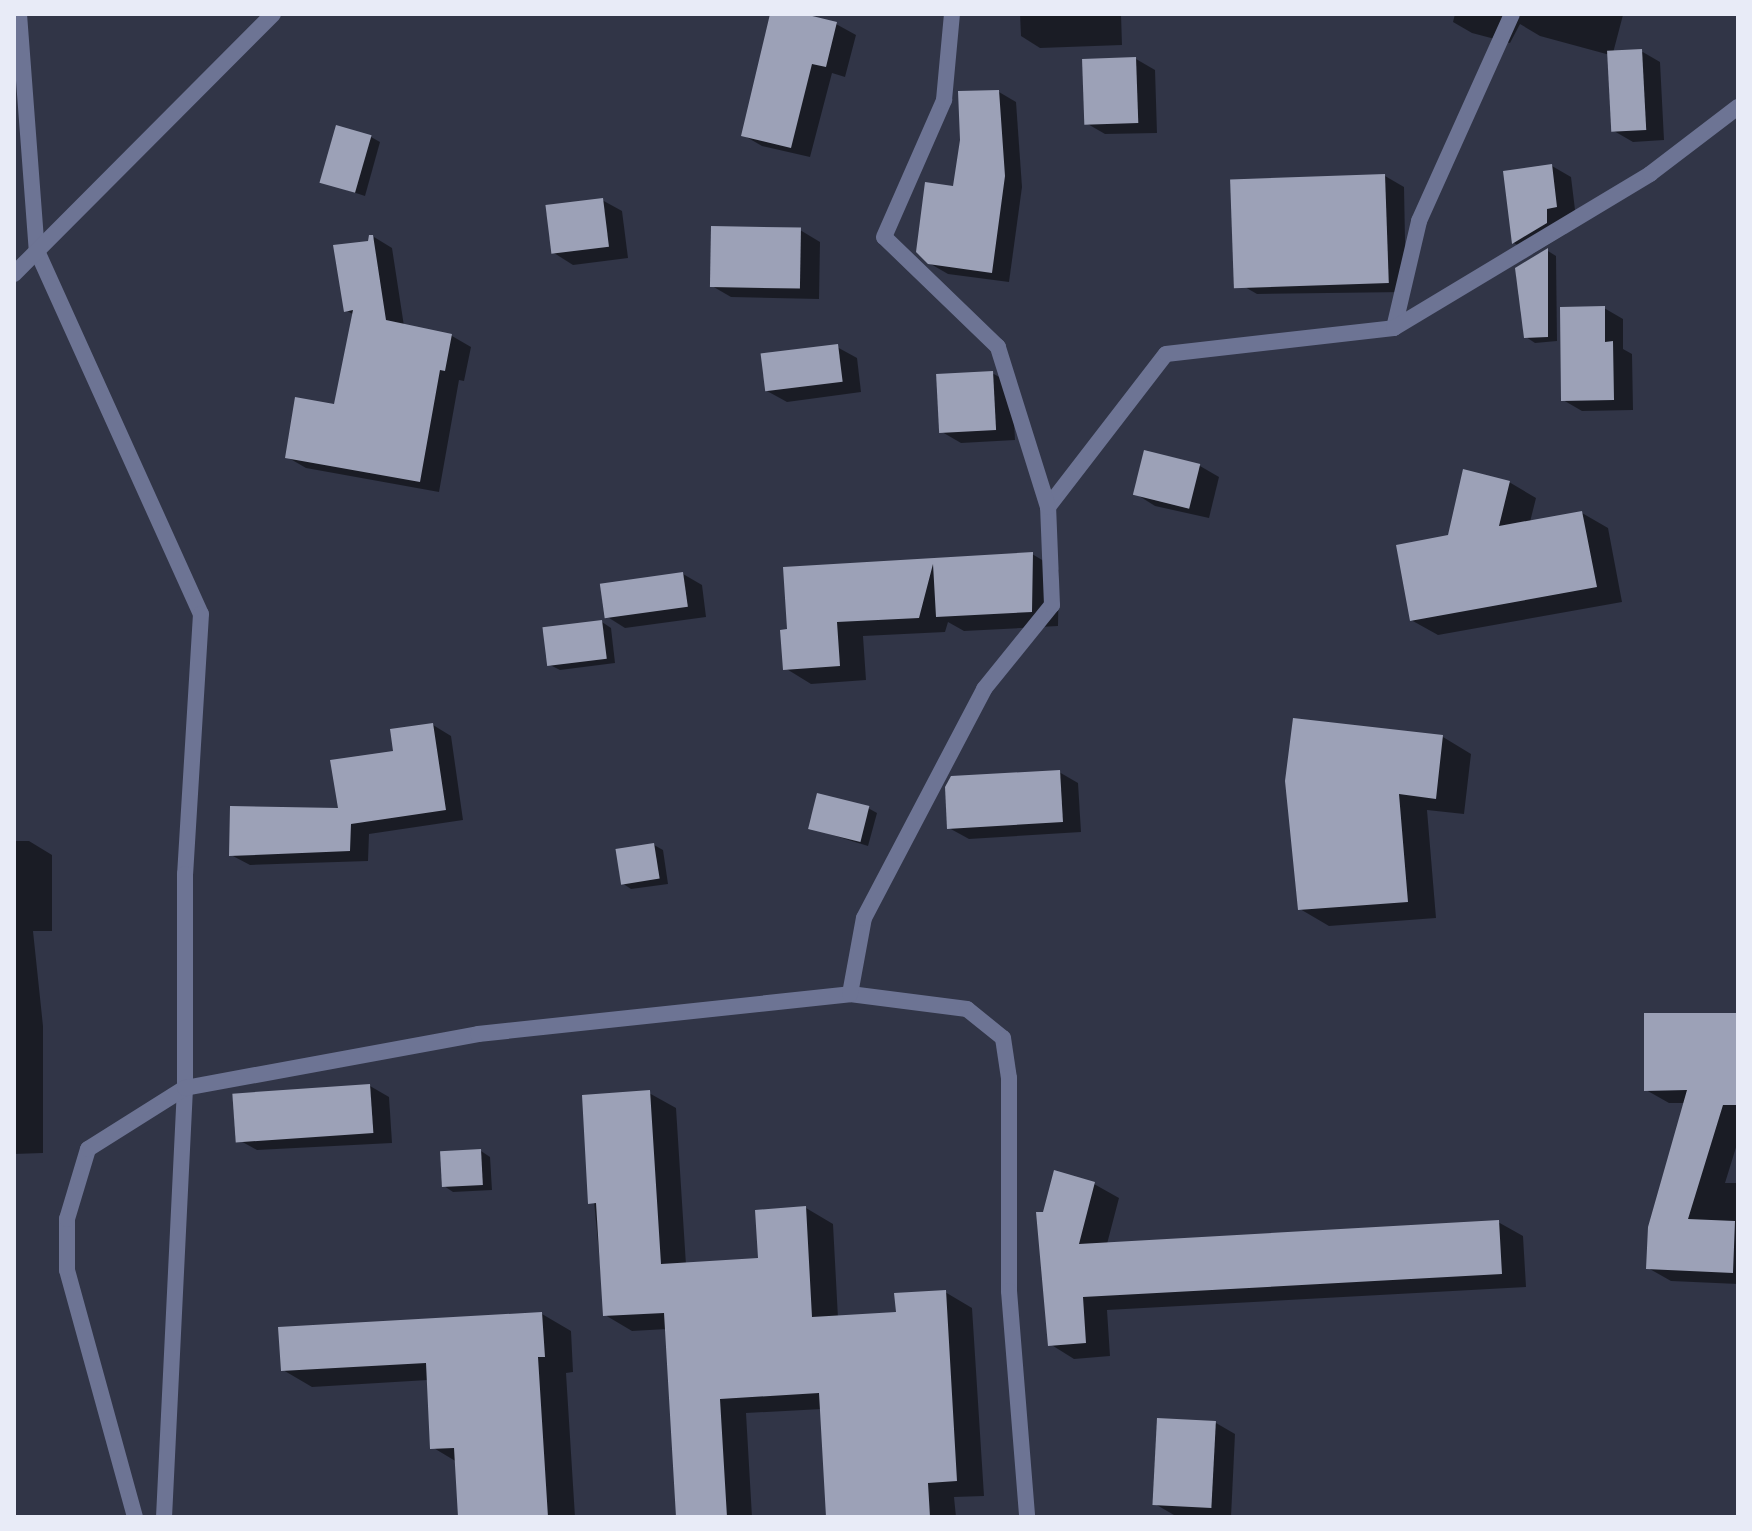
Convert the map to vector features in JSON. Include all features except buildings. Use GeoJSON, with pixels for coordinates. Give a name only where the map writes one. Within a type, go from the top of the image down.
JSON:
{"type":"FeatureCollection","features":[{"type":"Feature","properties":{"kind":"street"},"geometry":{"type":"LineString","coordinates":[[19,14],[37,251],[201,614],[185,874],[185,1088],[164,1517]]}},
{"type":"Feature","properties":{"kind":"street"},"geometry":{"type":"LineString","coordinates":[[14,274],[273,14]]}},
{"type":"Feature","properties":{"kind":"street"},"geometry":{"type":"LineString","coordinates":[[850,994],[871,905],[984,689],[1052,605],[1048,507],[998,347],[884,237],[944,100],[952,14]]}},
{"type":"Feature","properties":{"kind":"street"},"geometry":{"type":"LineString","coordinates":[[1394,328],[1419,221],[1512,14]]}},
{"type":"Feature","properties":{"kind":"street"},"geometry":{"type":"LineString","coordinates":[[1048,507],[1166,354],[1394,328],[1650,174],[1738,107]]}},
{"type":"Feature","properties":{"kind":"street"},"geometry":{"type":"LineString","coordinates":[[135,1517],[67,1270],[67,1219],[88,1149],[185,1088],[478,1034],[850,994],[967,1009],[1003,1038],[1009,1078],[1009,1291],[1027,1517]]}}]}
